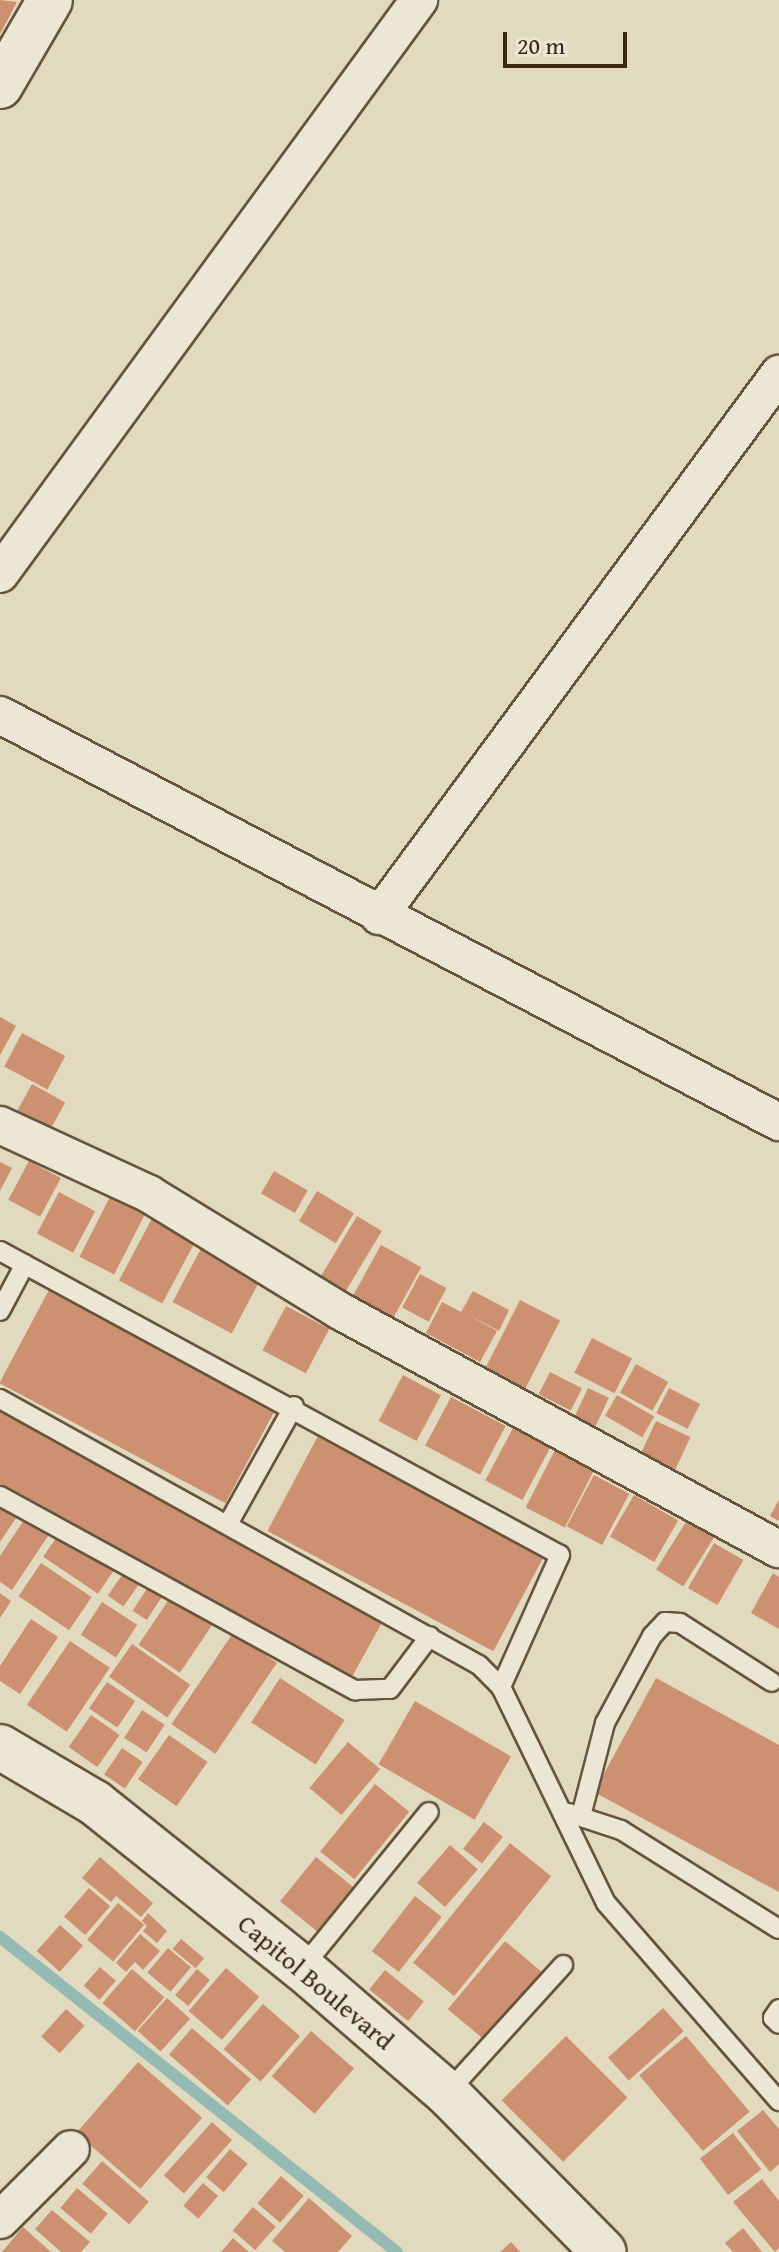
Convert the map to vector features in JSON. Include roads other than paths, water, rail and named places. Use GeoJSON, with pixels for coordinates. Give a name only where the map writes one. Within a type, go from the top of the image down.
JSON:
{"type":"FeatureCollection","features":[{"type":"Feature","properties":{"kind":"main road"},"geometry":{"type":"LineString","coordinates":[[0,86],[50,0]]}},
{"type":"Feature","properties":{"kind":"main road","name":"Capitol Boulevard"},"geometry":{"type":"LineString","coordinates":[[0,1747],[95,1803],[302,1968],[447,2093],[604,2252]]}},
{"type":"Feature","properties":{"kind":"street"},"geometry":{"type":"LineString","coordinates":[[0,574],[419,0]]}},
{"type":"Feature","properties":{"kind":"street"},"geometry":{"type":"LineString","coordinates":[[379,916],[779,374]]}},
{"type":"Feature","properties":{"kind":"street"},"geometry":{"type":"LineString","coordinates":[[0,715],[379,916],[779,1122]]}},
{"type":"Feature","properties":{"kind":"street"},"geometry":{"type":"LineString","coordinates":[[0,1125],[149,1194],[340,1311],[779,1549]]}},
{"type":"Feature","properties":{"kind":"street"},"geometry":{"type":"LineString","coordinates":[[0,2220],[71,2149]]}},
{"type":"Feature","properties":{"kind":"lane"},"geometry":{"type":"LineString","coordinates":[[0,1251],[294,1406],[560,1555],[501,1687]]}},
{"type":"Feature","properties":{"kind":"lane"},"geometry":{"type":"LineString","coordinates":[[0,1311],[25,1264]]}},
{"type":"Feature","properties":{"kind":"lane"},"geometry":{"type":"LineString","coordinates":[[0,1399],[479,1665],[501,1687],[606,1903],[779,2101]]}},
{"type":"Feature","properties":{"kind":"lane"},"geometry":{"type":"LineString","coordinates":[[228,1524],[294,1406]]}},
{"type":"Feature","properties":{"kind":"lane"},"geometry":{"type":"LineString","coordinates":[[0,1496],[355,1690],[390,1689],[430,1636]]}},
{"type":"Feature","properties":{"kind":"lane"},"geometry":{"type":"LineString","coordinates":[[581,1816],[605,1723],[652,1636],[665,1622],[680,1623],[772,1682]]}},
{"type":"Feature","properties":{"kind":"lane"},"geometry":{"type":"LineString","coordinates":[[302,1968],[429,1812]]}},
{"type":"Feature","properties":{"kind":"lane"},"geometry":{"type":"LineString","coordinates":[[562,1812],[621,1830],[779,1929]]}},
{"type":"Feature","properties":{"kind":"lane"},"geometry":{"type":"LineString","coordinates":[[447,2093],[563,1965]]}},
{"type":"Feature","properties":{"kind":"lane"},"geometry":{"type":"LineString","coordinates":[[779,2009],[773,2018],[779,2024]]}},
{"type":"Feature","properties":{"kind":"waterway"},"geometry":{"type":"LineString","coordinates":[[0,1937],[397,2252]]}}]}
